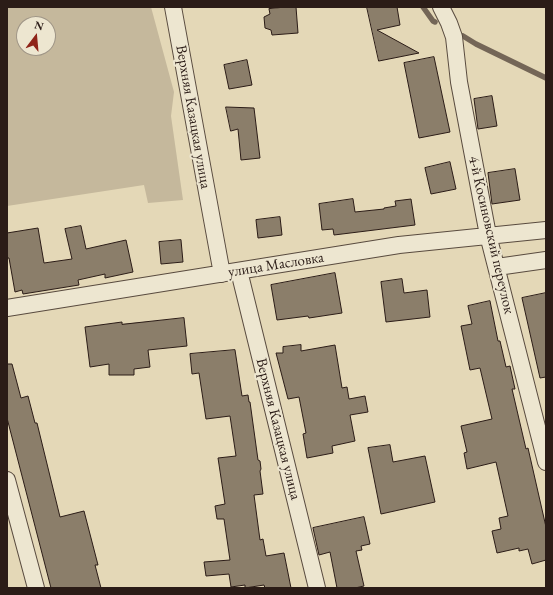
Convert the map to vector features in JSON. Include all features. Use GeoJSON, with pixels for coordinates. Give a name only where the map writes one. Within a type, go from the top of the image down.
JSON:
{"type":"FeatureCollection","features":[{"type":"Feature","properties":{"kind":"street","name":"Верхняя Казацкая улица"},"geometry":{"type":"LineString","coordinates":[[173,7],[222,274]]}},
{"type":"Feature","properties":{"kind":"street","name":"4-й Косиновский переулок"},"geometry":{"type":"LineString","coordinates":[[441,7],[454,37],[459,82],[488,235],[546,462]]}},
{"type":"Feature","properties":{"kind":"street","name":"улица Масловка"},"geometry":{"type":"LineString","coordinates":[[7,308],[399,245],[546,230]]}},
{"type":"Feature","properties":{"kind":"street"},"geometry":{"type":"LineString","coordinates":[[497,267],[546,260]]}},
{"type":"Feature","properties":{"kind":"street","name":"Верхняя Казацкая улица"},"geometry":{"type":"LineString","coordinates":[[239,271],[317,588]]}},
{"type":"Feature","properties":{"kind":"street"},"geometry":{"type":"LineString","coordinates":[[7,480],[36,588]]}},
{"type":"Feature","properties":{"kind":"shaded area"},"geometry":{"type":"Polygon","coordinates":[[[7,7],[151,7],[174,92],[171,116],[183,200],[148,203],[144,185],[7,206],[7,7]]]}},
{"type":"Feature","properties":{"kind":"building"},"geometry":{"type":"Polygon","coordinates":[[[296,7],[298,33],[272,35],[271,30],[265,28],[264,17],[270,14],[269,9],[296,7]]]}},
{"type":"Feature","properties":{"kind":"building"},"geometry":{"type":"Polygon","coordinates":[[[367,7],[397,7],[400,25],[377,30],[419,53],[379,61],[367,7]]]}},
{"type":"Feature","properties":{"kind":"building"},"geometry":{"type":"Polygon","coordinates":[[[434,57],[450,132],[419,138],[404,63],[434,57]]]}},
{"type":"Feature","properties":{"kind":"building"},"geometry":{"type":"Polygon","coordinates":[[[247,60],[252,85],[229,89],[224,65],[247,60]]]}},
{"type":"Feature","properties":{"kind":"building"},"geometry":{"type":"Polygon","coordinates":[[[492,96],[497,126],[478,129],[474,99],[492,96]]]}},
{"type":"Feature","properties":{"kind":"building"},"geometry":{"type":"Polygon","coordinates":[[[226,107],[254,108],[260,158],[241,160],[238,129],[231,131],[226,107]]]}},
{"type":"Feature","properties":{"kind":"building"},"geometry":{"type":"Polygon","coordinates":[[[450,162],[456,189],[431,194],[425,168],[450,162]]]}},
{"type":"Feature","properties":{"kind":"building"},"geometry":{"type":"Polygon","coordinates":[[[515,169],[520,200],[492,204],[488,173],[515,169]]]}},
{"type":"Feature","properties":{"kind":"building"},"geometry":{"type":"Polygon","coordinates":[[[353,199],[355,212],[384,209],[396,206],[395,201],[411,199],[415,225],[334,235],[333,229],[322,230],[319,204],[353,199]]]}},
{"type":"Feature","properties":{"kind":"building"},"geometry":{"type":"Polygon","coordinates":[[[280,217],[282,235],[258,238],[256,220],[280,217]]]}},
{"type":"Feature","properties":{"kind":"building"},"geometry":{"type":"Polygon","coordinates":[[[81,226],[86,249],[126,240],[133,272],[105,278],[105,274],[78,280],[79,285],[23,294],[22,290],[15,292],[9,258],[7,258],[7,233],[38,228],[44,263],[72,259],[65,229],[81,226]]]}},
{"type":"Feature","properties":{"kind":"building"},"geometry":{"type":"Polygon","coordinates":[[[181,240],[183,262],[161,264],[159,242],[181,240]]]}},
{"type":"Feature","properties":{"kind":"building"},"geometry":{"type":"Polygon","coordinates":[[[335,273],[342,313],[309,318],[308,316],[277,320],[271,285],[335,273]]]}},
{"type":"Feature","properties":{"kind":"building"},"geometry":{"type":"Polygon","coordinates":[[[402,279],[404,293],[427,290],[430,317],[386,322],[381,282],[402,279]]]}},
{"type":"Feature","properties":{"kind":"building"},"geometry":{"type":"Polygon","coordinates":[[[546,293],[546,377],[540,378],[522,298],[546,293]]]}},
{"type":"Feature","properties":{"kind":"building"},"geometry":{"type":"Polygon","coordinates":[[[490,301],[498,341],[500,341],[506,367],[510,366],[515,389],[512,389],[526,449],[528,448],[546,527],[546,560],[532,564],[528,549],[519,551],[519,548],[497,553],[492,531],[501,529],[499,518],[508,516],[496,462],[467,469],[464,453],[467,452],[461,426],[492,419],[480,368],[470,370],[461,326],[472,324],[468,306],[490,301]]]}},
{"type":"Feature","properties":{"kind":"building"},"geometry":{"type":"Polygon","coordinates":[[[184,318],[187,346],[148,350],[150,367],[134,369],[134,375],[109,375],[109,364],[90,367],[85,327],[122,322],[122,324],[184,318]]]}},
{"type":"Feature","properties":{"kind":"building"},"geometry":{"type":"Polygon","coordinates":[[[301,345],[301,351],[335,345],[342,388],[347,387],[349,399],[365,396],[368,412],[350,415],[355,441],[332,446],[333,453],[307,458],[303,434],[306,433],[299,397],[288,399],[276,353],[283,353],[283,347],[301,345]]]}},
{"type":"Feature","properties":{"kind":"building"},"geometry":{"type":"Polygon","coordinates":[[[235,350],[242,396],[248,395],[250,402],[258,460],[260,461],[263,494],[254,495],[260,540],[263,539],[266,556],[284,553],[291,588],[265,588],[264,585],[245,588],[245,585],[231,587],[229,574],[206,576],[204,562],[230,560],[224,519],[217,519],[215,506],[225,504],[218,458],[236,456],[230,416],[206,419],[199,373],[192,374],[190,354],[235,350]]]}},
{"type":"Feature","properties":{"kind":"building"},"geometry":{"type":"Polygon","coordinates":[[[7,364],[12,364],[21,398],[28,396],[35,423],[37,423],[60,517],[84,511],[98,565],[95,565],[101,588],[51,588],[7,418],[7,364]]]}},
{"type":"Feature","properties":{"kind":"building"},"geometry":{"type":"Polygon","coordinates":[[[390,445],[393,462],[425,456],[435,502],[381,514],[368,448],[390,445]]]}},
{"type":"Feature","properties":{"kind":"building"},"geometry":{"type":"Polygon","coordinates":[[[364,517],[370,544],[361,546],[362,550],[356,551],[364,586],[355,588],[337,588],[330,552],[319,555],[313,528],[364,517]]]}},
{"type":"Feature","properties":{"kind":"waterway"},"geometry":{"type":"LineString","coordinates":[[423,7],[435,22]]}},
{"type":"Feature","properties":{"kind":"waterway"},"geometry":{"type":"LineString","coordinates":[[463,36],[476,44],[546,78]]}}]}
